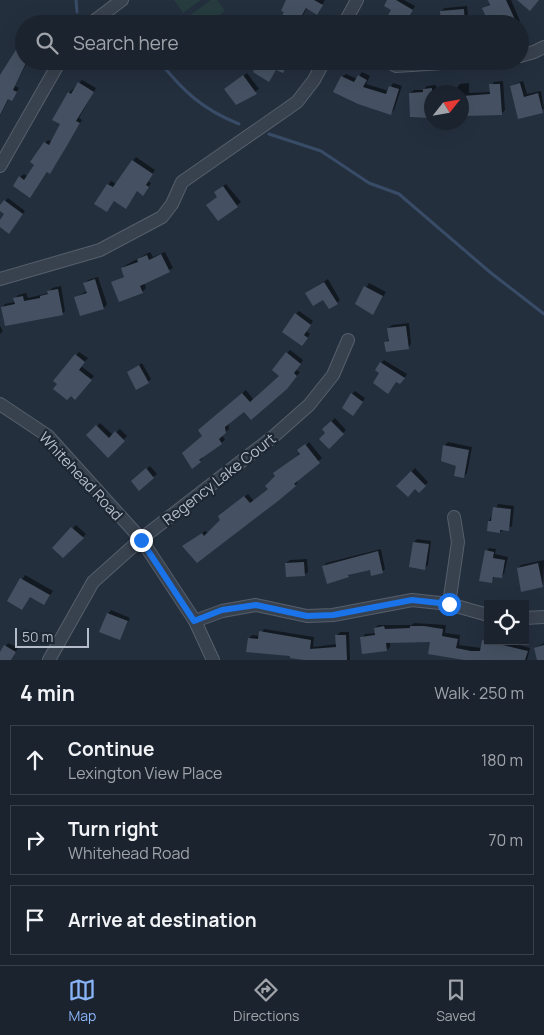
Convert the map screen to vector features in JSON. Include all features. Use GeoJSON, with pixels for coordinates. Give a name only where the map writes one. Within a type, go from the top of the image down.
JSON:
{"type":"FeatureCollection","features":[{"type":"Feature","properties":{"kind":"street"},"geometry":{"type":"LineString","coordinates":[[102,15],[122,0]]}},
{"type":"Feature","properties":{"kind":"street"},"geometry":{"type":"LineString","coordinates":[[349,15],[357,0]]}},
{"type":"Feature","properties":{"kind":"street"},"geometry":{"type":"LineString","coordinates":[[529,53],[544,47]]}},
{"type":"Feature","properties":{"kind":"street"},"geometry":{"type":"LineString","coordinates":[[0,166],[55,70]]}},
{"type":"Feature","properties":{"kind":"street"},"geometry":{"type":"LineString","coordinates":[[0,279],[100,250],[162,217],[172,204],[182,182],[297,102],[319,70]]}},
{"type":"Feature","properties":{"kind":"street","name":"Regency Lake Court"},"geometry":{"type":"LineString","coordinates":[[49,660],[93,582],[141,540],[266,442],[309,405],[333,375],[348,340]]}},
{"type":"Feature","properties":{"kind":"street","name":"Whitehead Road"},"geometry":{"type":"LineString","coordinates":[[0,404],[48,436],[141,540],[194,621],[214,660]]}},
{"type":"Feature","properties":{"kind":"street"},"geometry":{"type":"LineString","coordinates":[[449,604],[458,542],[454,517]]}},
{"type":"Feature","properties":{"kind":"street"},"geometry":{"type":"LineString","coordinates":[[194,621],[222,610],[256,605],[307,616],[333,615],[412,600],[449,604],[484,614]]}},
{"type":"Feature","properties":{"kind":"street"},"geometry":{"type":"LineString","coordinates":[[529,618],[544,617]]}},
{"type":"Feature","properties":{"kind":"green space"},"geometry":{"type":"Polygon","coordinates":[[[174,0],[201,0],[183,13],[174,0]]]}},
{"type":"Feature","properties":{"kind":"green space"},"geometry":{"type":"Polygon","coordinates":[[[211,0],[217,0],[225,11],[219,15],[190,15],[211,0]]]}},
{"type":"Feature","properties":{"kind":"building"},"geometry":{"type":"Polygon","coordinates":[[[286,0],[314,0],[323,5],[317,15],[306,8],[302,15],[282,15],[284,12],[281,11],[286,0]]]}},
{"type":"Feature","properties":{"kind":"building"},"geometry":{"type":"Polygon","coordinates":[[[387,0],[396,0],[413,10],[410,15],[388,15],[391,10],[384,6],[387,0]]]}},
{"type":"Feature","properties":{"kind":"building"},"geometry":{"type":"Polygon","coordinates":[[[488,0],[506,0],[513,15],[485,15],[482,8],[490,5],[488,0]]]}},
{"type":"Feature","properties":{"kind":"building"},"geometry":{"type":"Polygon","coordinates":[[[517,0],[539,0],[530,11],[517,0]]]}},
{"type":"Feature","properties":{"kind":"building"},"geometry":{"type":"Polygon","coordinates":[[[464,9],[464,15],[440,15],[440,11],[464,9]]]}},
{"type":"Feature","properties":{"kind":"building"},"geometry":{"type":"Polygon","coordinates":[[[15,51],[15,70],[23,70],[13,90],[17,92],[12,101],[8,99],[0,115],[0,75],[15,51]]]}},
{"type":"Feature","properties":{"kind":"building"},"geometry":{"type":"Polygon","coordinates":[[[254,70],[276,70],[269,82],[253,72],[254,70]]]}},
{"type":"Feature","properties":{"kind":"building"},"geometry":{"type":"Polygon","coordinates":[[[243,75],[257,94],[236,105],[224,89],[243,75]]]}},
{"type":"Feature","properties":{"kind":"building"},"geometry":{"type":"Polygon","coordinates":[[[358,75],[367,80],[363,87],[386,94],[389,86],[399,89],[391,115],[358,104],[333,92],[341,76],[354,82],[358,75]]]}},
{"type":"Feature","properties":{"kind":"building"},"geometry":{"type":"Polygon","coordinates":[[[78,82],[94,92],[76,121],[80,123],[50,174],[47,172],[30,198],[13,186],[19,176],[24,180],[34,165],[30,162],[44,142],[49,145],[60,124],[52,120],[68,92],[71,94],[78,82]]]}},
{"type":"Feature","properties":{"kind":"building"},"geometry":{"type":"Polygon","coordinates":[[[520,83],[524,97],[538,93],[543,113],[518,119],[510,86],[520,83]]]}},
{"type":"Feature","properties":{"kind":"building"},"geometry":{"type":"Polygon","coordinates":[[[489,84],[500,84],[502,115],[469,116],[469,96],[490,94],[489,84]]]}},
{"type":"Feature","properties":{"kind":"building"},"geometry":{"type":"Polygon","coordinates":[[[423,89],[424,118],[410,117],[409,93],[423,92],[423,89]]]}},
{"type":"Feature","properties":{"kind":"building"},"geometry":{"type":"Polygon","coordinates":[[[132,160],[153,174],[146,185],[149,187],[143,196],[137,191],[126,209],[114,201],[107,212],[94,204],[107,184],[113,187],[132,160]]]}},
{"type":"Feature","properties":{"kind":"building"},"geometry":{"type":"Polygon","coordinates":[[[223,186],[238,207],[218,221],[206,205],[217,197],[214,192],[223,186]]]}},
{"type":"Feature","properties":{"kind":"building"},"geometry":{"type":"Polygon","coordinates":[[[4,200],[23,214],[9,234],[0,227],[0,220],[4,214],[0,211],[0,205],[4,200]]]}},
{"type":"Feature","properties":{"kind":"building"},"geometry":{"type":"Polygon","coordinates":[[[161,254],[170,272],[140,286],[143,293],[119,302],[111,282],[124,277],[121,268],[138,262],[137,259],[147,255],[149,260],[161,254]]]}},
{"type":"Feature","properties":{"kind":"building"},"geometry":{"type":"Polygon","coordinates":[[[95,279],[104,309],[80,316],[74,297],[87,293],[83,283],[95,279]]]}},
{"type":"Feature","properties":{"kind":"building"},"geometry":{"type":"Polygon","coordinates":[[[324,282],[338,304],[329,309],[323,300],[313,306],[305,293],[324,282]]]}},
{"type":"Feature","properties":{"kind":"building"},"geometry":{"type":"Polygon","coordinates":[[[364,286],[383,296],[373,315],[355,304],[364,286]]]}},
{"type":"Feature","properties":{"kind":"building"},"geometry":{"type":"Polygon","coordinates":[[[58,289],[63,315],[5,326],[1,307],[15,304],[13,298],[23,296],[24,301],[40,298],[40,296],[48,294],[47,291],[58,289]]]}},
{"type":"Feature","properties":{"kind":"building"},"geometry":{"type":"Polygon","coordinates":[[[295,313],[311,325],[304,335],[308,338],[302,346],[282,332],[295,313]]]}},
{"type":"Feature","properties":{"kind":"building"},"geometry":{"type":"Polygon","coordinates":[[[406,326],[409,349],[386,352],[384,342],[389,341],[387,328],[406,326]]]}},
{"type":"Feature","properties":{"kind":"building"},"geometry":{"type":"Polygon","coordinates":[[[286,352],[301,364],[294,373],[297,376],[287,389],[251,420],[244,412],[225,427],[226,433],[219,439],[222,444],[199,460],[201,462],[192,469],[182,453],[202,436],[198,430],[242,393],[250,402],[279,376],[272,370],[286,352]]]}},
{"type":"Feature","properties":{"kind":"building"},"geometry":{"type":"Polygon","coordinates":[[[75,354],[85,362],[79,370],[92,380],[75,400],[71,396],[67,400],[53,389],[57,384],[53,381],[75,354]]]}},
{"type":"Feature","properties":{"kind":"building"},"geometry":{"type":"Polygon","coordinates":[[[380,362],[405,378],[400,384],[396,382],[388,394],[373,383],[379,373],[375,370],[380,362]]]}},
{"type":"Feature","properties":{"kind":"building"},"geometry":{"type":"Polygon","coordinates":[[[139,365],[149,383],[136,390],[127,372],[139,365]]]}},
{"type":"Feature","properties":{"kind":"building"},"geometry":{"type":"Polygon","coordinates":[[[351,393],[363,402],[353,416],[342,408],[351,393]]]}},
{"type":"Feature","properties":{"kind":"building"},"geometry":{"type":"Polygon","coordinates":[[[331,421],[344,434],[329,449],[319,439],[325,433],[322,429],[331,421]]]}},
{"type":"Feature","properties":{"kind":"building"},"geometry":{"type":"Polygon","coordinates":[[[96,425],[109,438],[115,431],[125,441],[108,458],[86,435],[96,425]]]}},
{"type":"Feature","properties":{"kind":"building"},"geometry":{"type":"Polygon","coordinates":[[[305,444],[320,463],[294,484],[296,486],[278,501],[197,563],[182,546],[202,533],[204,536],[220,520],[218,516],[244,496],[250,503],[268,489],[265,486],[275,476],[273,473],[300,454],[297,450],[305,444]]]}},
{"type":"Feature","properties":{"kind":"building"},"geometry":{"type":"Polygon","coordinates":[[[443,445],[469,450],[464,478],[454,476],[456,466],[441,461],[443,445]]]}},
{"type":"Feature","properties":{"kind":"building"},"geometry":{"type":"Polygon","coordinates":[[[146,468],[154,478],[139,491],[131,481],[146,468]]]}},
{"type":"Feature","properties":{"kind":"building"},"geometry":{"type":"Polygon","coordinates":[[[411,471],[426,486],[419,493],[415,489],[408,497],[396,486],[411,471]]]}},
{"type":"Feature","properties":{"kind":"building"},"geometry":{"type":"Polygon","coordinates":[[[493,507],[511,509],[509,531],[500,530],[500,533],[487,531],[493,507]]]}},
{"type":"Feature","properties":{"kind":"building"},"geometry":{"type":"Polygon","coordinates":[[[71,527],[84,538],[63,558],[52,548],[71,527]]]}},
{"type":"Feature","properties":{"kind":"building"},"geometry":{"type":"Polygon","coordinates":[[[413,542],[429,544],[425,570],[409,567],[413,542]]]}},
{"type":"Feature","properties":{"kind":"building"},"geometry":{"type":"Polygon","coordinates":[[[485,550],[494,552],[493,558],[505,560],[502,578],[493,577],[492,583],[479,581],[485,550]]]}},
{"type":"Feature","properties":{"kind":"building"},"geometry":{"type":"Polygon","coordinates":[[[378,551],[383,573],[371,576],[370,570],[348,575],[349,577],[327,584],[322,566],[378,551]]]}},
{"type":"Feature","properties":{"kind":"building"},"geometry":{"type":"Polygon","coordinates":[[[304,562],[305,576],[286,577],[285,563],[304,562]]]}},
{"type":"Feature","properties":{"kind":"building"},"geometry":{"type":"Polygon","coordinates":[[[538,563],[543,587],[521,592],[517,568],[538,563]]]}},
{"type":"Feature","properties":{"kind":"building"},"geometry":{"type":"Polygon","coordinates":[[[20,578],[50,595],[44,605],[30,597],[22,610],[7,601],[20,578]]]}},
{"type":"Feature","properties":{"kind":"building"},"geometry":{"type":"Polygon","coordinates":[[[107,613],[128,621],[120,640],[99,632],[107,613]]]}},
{"type":"Feature","properties":{"kind":"building"},"geometry":{"type":"Polygon","coordinates":[[[384,626],[385,629],[424,626],[443,629],[442,636],[458,639],[456,648],[480,651],[482,640],[484,640],[484,645],[503,645],[528,651],[525,660],[464,660],[428,654],[430,642],[386,643],[387,651],[362,654],[360,637],[375,635],[374,628],[384,626]]]}},
{"type":"Feature","properties":{"kind":"building"},"geometry":{"type":"Polygon","coordinates":[[[259,631],[311,640],[310,649],[336,647],[335,635],[346,635],[347,660],[304,660],[290,658],[290,656],[246,652],[248,638],[258,639],[259,631]]]}},
{"type":"Feature","properties":{"kind":"building"},"geometry":{"type":"Polygon","coordinates":[[[4,645],[16,652],[11,660],[0,660],[0,652],[4,645]]]}},
{"type":"Feature","properties":{"kind":"building"},"geometry":{"type":"Polygon","coordinates":[[[544,645],[544,660],[537,660],[534,648],[544,645]]]}},
{"type":"Feature","properties":{"kind":"waterway"},"geometry":{"type":"LineString","coordinates":[[76,0],[77,12]]}},
{"type":"Feature","properties":{"kind":"waterway"},"geometry":{"type":"LineString","coordinates":[[167,70],[194,99],[214,112],[239,124]]}},
{"type":"Feature","properties":{"kind":"waterway"},"geometry":{"type":"LineString","coordinates":[[269,134],[321,151],[369,183],[399,194],[491,273],[544,314]]}},
{"type":"Feature","properties":{"kind":"route"},"geometry":{"type":"LineString","coordinates":[[141,540],[194,621],[222,610],[256,605],[307,616],[333,615],[412,600],[449,604]]}}]}
